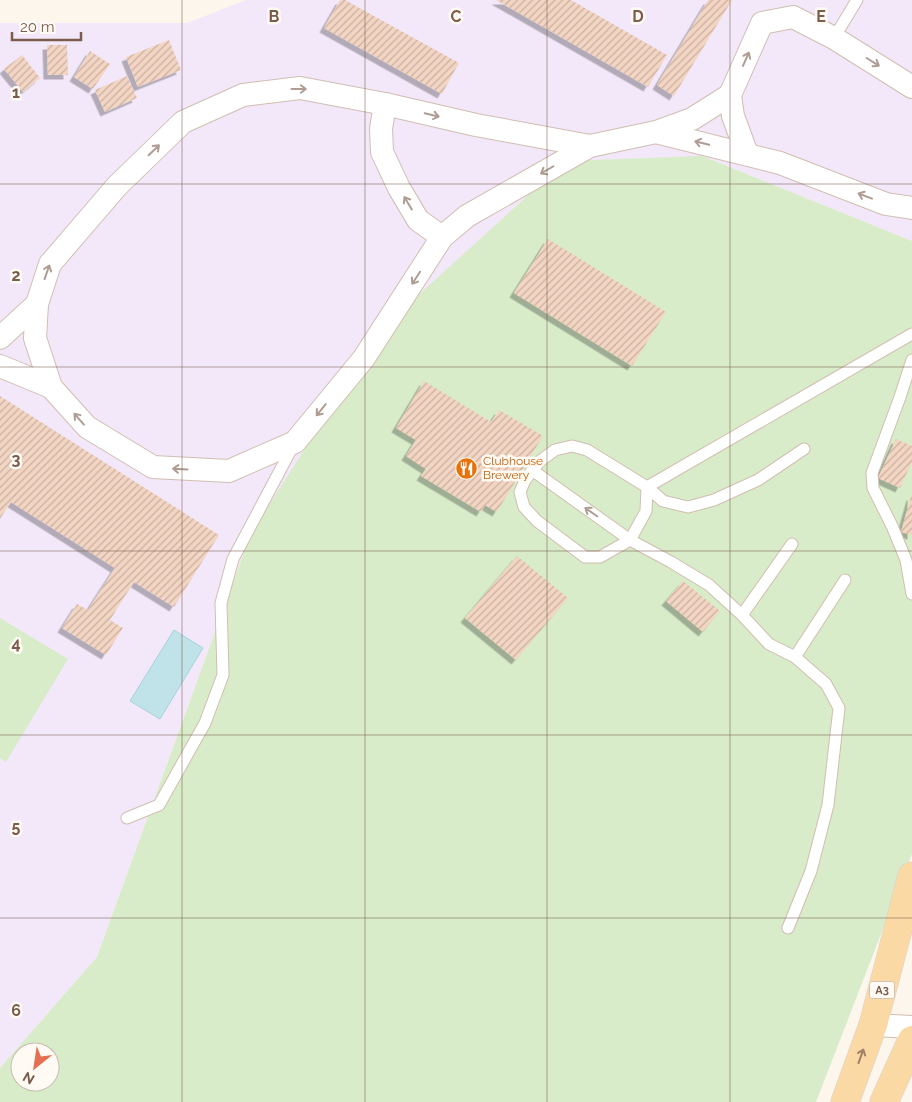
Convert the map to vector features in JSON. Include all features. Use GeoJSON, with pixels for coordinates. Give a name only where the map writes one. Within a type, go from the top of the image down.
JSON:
{"type":"FeatureCollection","features":[{"type":"Feature","properties":{"kind":"main road","name":"A3"},"geometry":{"type":"LineString","coordinates":[[845,1102],[873,1025],[912,876]]}},
{"type":"Feature","properties":{"kind":"main road"},"geometry":{"type":"LineString","coordinates":[[884,1102],[912,1040]]}},
{"type":"Feature","properties":{"kind":"street"},"geometry":{"type":"LineString","coordinates":[[747,154],[733,116],[730,95],[762,24],[793,17],[834,38],[912,87]]}},
{"type":"Feature","properties":{"kind":"street"},"geometry":{"type":"LineString","coordinates":[[590,146],[476,125],[385,104],[300,88],[243,95],[183,122],[117,186],[50,264],[37,304],[35,338],[51,387],[86,427],[153,467],[229,471],[295,442],[364,358],[442,237],[467,216],[590,146],[656,132],[692,119],[730,95]]}},
{"type":"Feature","properties":{"kind":"street"},"geometry":{"type":"LineString","coordinates":[[385,104],[381,130],[382,152],[399,188],[418,220],[442,237]]}},
{"type":"Feature","properties":{"kind":"street"},"geometry":{"type":"LineString","coordinates":[[656,132],[780,163],[886,204],[912,208]]}},
{"type":"Feature","properties":{"kind":"street"},"geometry":{"type":"LineString","coordinates":[[0,338],[37,304]]}},
{"type":"Feature","properties":{"kind":"street"},"geometry":{"type":"LineString","coordinates":[[0,366],[51,387]]}},
{"type":"Feature","properties":{"kind":"street"},"geometry":{"type":"LineString","coordinates":[[873,1025],[912,1027]]}},
{"type":"Feature","properties":{"kind":"lane"},"geometry":{"type":"LineString","coordinates":[[834,38],[857,0]]}},
{"type":"Feature","properties":{"kind":"lane"},"geometry":{"type":"LineString","coordinates":[[647,487],[912,334]]}},
{"type":"Feature","properties":{"kind":"lane"},"geometry":{"type":"LineString","coordinates":[[912,360],[872,473],[873,488],[906,560],[912,594]]}},
{"type":"Feature","properties":{"kind":"lane"},"geometry":{"type":"LineString","coordinates":[[127,818],[159,805],[205,723],[224,675],[221,603],[233,558],[295,442]]}},
{"type":"Feature","properties":{"kind":"lane"},"geometry":{"type":"LineString","coordinates":[[647,487],[646,511],[630,540],[600,557],[585,557],[537,521],[524,507],[520,492],[525,480],[540,461],[555,450],[572,446],[587,450],[647,487],[663,501],[688,507],[714,500],[758,480],[804,449]]}},
{"type":"Feature","properties":{"kind":"lane"},"geometry":{"type":"LineString","coordinates":[[532,470],[630,540],[708,585],[742,615],[769,644],[795,658],[826,684],[839,708],[828,805],[811,871],[788,928]]}},
{"type":"Feature","properties":{"kind":"lane"},"geometry":{"type":"LineString","coordinates":[[742,615],[792,544]]}},
{"type":"Feature","properties":{"kind":"lane"},"geometry":{"type":"LineString","coordinates":[[795,658],[845,580]]}},
{"type":"Feature","properties":{"kind":"shaded area"},"geometry":{"type":"Polygon","coordinates":[[[246,0],[912,0],[912,241],[702,156],[251,533],[97,957],[23,1042],[10,1042],[10,1057],[0,1068],[0,23],[187,23],[246,0]]]}},
{"type":"Feature","properties":{"kind":"green space"},"geometry":{"type":"Polygon","coordinates":[[[702,156],[912,241],[912,854],[816,1102],[0,1102],[0,1068],[10,1057],[10,1092],[60,1092],[60,1042],[23,1042],[97,957],[251,533],[383,327],[566,161],[702,156]]]}},
{"type":"Feature","properties":{"kind":"green space"},"geometry":{"type":"Polygon","coordinates":[[[0,618],[68,659],[6,762],[0,758],[0,618]]]}},
{"type":"Feature","properties":{"kind":"water"},"geometry":{"type":"Polygon","coordinates":[[[174,630],[203,648],[160,719],[130,701],[174,630]]]}},
{"type":"Feature","properties":{"kind":"building"},"geometry":{"type":"Polygon","coordinates":[[[340,0],[345,0],[459,63],[442,94],[324,28],[340,0]]]}},
{"type":"Feature","properties":{"kind":"building"},"geometry":{"type":"Polygon","coordinates":[[[496,0],[571,0],[667,55],[648,87],[496,0]]]}},
{"type":"Feature","properties":{"kind":"building"},"geometry":{"type":"Polygon","coordinates":[[[708,0],[732,0],[674,96],[657,85],[708,0]]]}},
{"type":"Feature","properties":{"kind":"building"},"geometry":{"type":"Polygon","coordinates":[[[169,40],[181,70],[138,87],[126,57],[169,40]]]}},
{"type":"Feature","properties":{"kind":"building"},"geometry":{"type":"Polygon","coordinates":[[[47,45],[67,45],[68,75],[48,75],[47,45]]]}},
{"type":"Feature","properties":{"kind":"building"},"geometry":{"type":"Polygon","coordinates":[[[90,51],[110,64],[93,89],[74,77],[90,51]]]}},
{"type":"Feature","properties":{"kind":"building"},"geometry":{"type":"Polygon","coordinates":[[[22,55],[40,78],[23,92],[4,69],[22,55]]]}},
{"type":"Feature","properties":{"kind":"building"},"geometry":{"type":"Polygon","coordinates":[[[127,76],[137,98],[105,112],[95,90],[127,76]]]}},
{"type":"Feature","properties":{"kind":"building"},"geometry":{"type":"Polygon","coordinates":[[[548,239],[666,312],[632,366],[514,293],[548,239]]]}},
{"type":"Feature","properties":{"kind":"building"},"geometry":{"type":"Polygon","coordinates":[[[424,381],[491,422],[499,410],[543,436],[497,512],[485,505],[481,512],[421,476],[426,469],[406,456],[416,440],[396,428],[424,381]]]}},
{"type":"Feature","properties":{"kind":"building"},"geometry":{"type":"Polygon","coordinates":[[[0,396],[219,535],[174,607],[134,582],[110,620],[123,628],[106,655],[62,628],[77,604],[88,610],[115,568],[11,502],[0,519],[0,396]]]}},
{"type":"Feature","properties":{"kind":"building"},"geometry":{"type":"Polygon","coordinates":[[[896,439],[912,446],[912,462],[900,488],[878,478],[896,439]]]}},
{"type":"Feature","properties":{"kind":"building"},"geometry":{"type":"Polygon","coordinates":[[[912,496],[912,535],[901,532],[912,496]]]}},
{"type":"Feature","properties":{"kind":"building"},"geometry":{"type":"Polygon","coordinates":[[[517,556],[568,598],[516,660],[465,618],[517,556]]]}},
{"type":"Feature","properties":{"kind":"building"},"geometry":{"type":"Polygon","coordinates":[[[683,581],[720,611],[703,632],[666,601],[683,581]]]}},
{"type":"Feature","properties":{"kind":"place","name":"Clubhouse Brewery"},"geometry":{"type":"Point","coordinates":[467,468]}}]}
